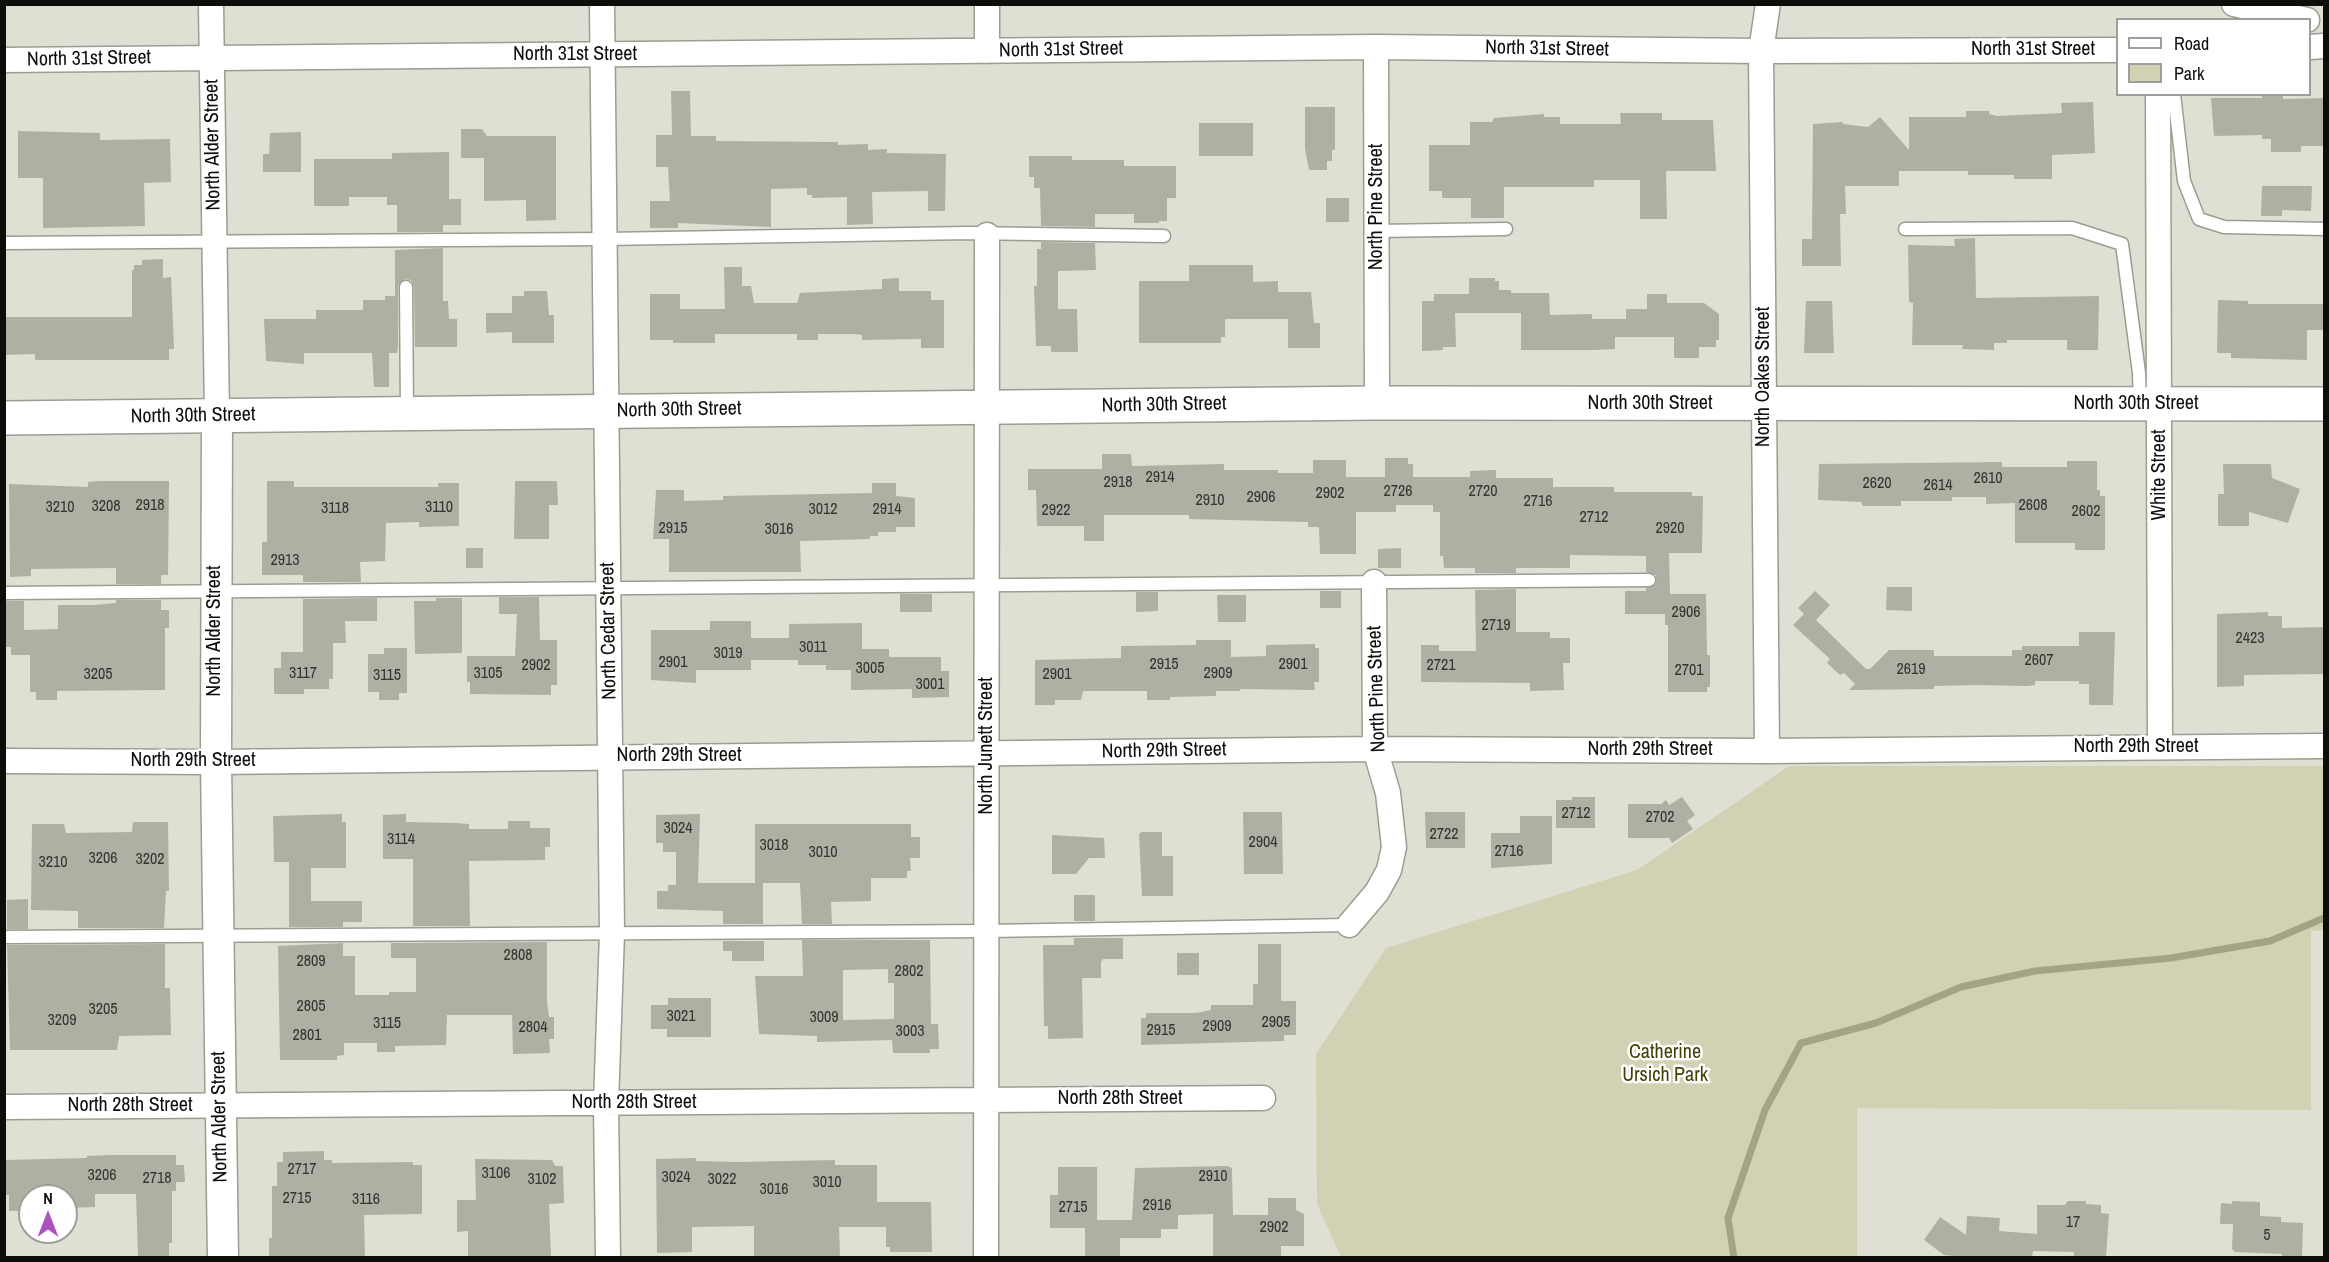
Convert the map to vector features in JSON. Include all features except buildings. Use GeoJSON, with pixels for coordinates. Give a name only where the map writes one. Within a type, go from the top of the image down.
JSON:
{"type":"FeatureCollection","features":[{"type":"Feature","properties":{"kind":"main road","name":"North 30th Street"},"geometry":{"type":"LineString","coordinates":[[4,418],[1377,403],[2325,404]]}},
{"type":"Feature","properties":{"kind":"street","name":"North Alder Street"},"geometry":{"type":"LineString","coordinates":[[211,4],[217,416],[216,762],[223,1257]]}},
{"type":"Feature","properties":{"kind":"street","name":"North Cedar Street"},"geometry":{"type":"LineString","coordinates":[[602,4],[612,933],[606,1104],[608,1257]]}},
{"type":"Feature","properties":{"kind":"street"},"geometry":{"type":"LineString","coordinates":[[987,4],[987,51]]}},
{"type":"Feature","properties":{"kind":"street","name":"North Oakes Street"},"geometry":{"type":"LineString","coordinates":[[1767,750],[1761,51],[1768,4]]}},
{"type":"Feature","properties":{"kind":"street"},"geometry":{"type":"LineString","coordinates":[[2234,4],[2299,18]]}},
{"type":"Feature","properties":{"kind":"street","name":"North 31st Street"},"geometry":{"type":"LineString","coordinates":[[4,60],[1376,47],[1761,51],[2116,50]]}},
{"type":"Feature","properties":{"kind":"street","name":"North Pine Street"},"geometry":{"type":"LineString","coordinates":[[1376,47],[1377,403]]}},
{"type":"Feature","properties":{"kind":"street","name":"White Street"},"geometry":{"type":"LineString","coordinates":[[2158,96],[2150,404],[2160,747]]}},
{"type":"Feature","properties":{"kind":"street","name":"North Junett Street"},"geometry":{"type":"LineString","coordinates":[[986,1257],[987,235]]}},
{"type":"Feature","properties":{"kind":"street","name":"North Pine Street"},"geometry":{"type":"LineString","coordinates":[[1349,925],[1377,892],[1389,870],[1394,847],[1388,793],[1375,749],[1374,582]]}},
{"type":"Feature","properties":{"kind":"street","name":"North 29th Street"},"geometry":{"type":"LineString","coordinates":[[4,761],[216,762],[1375,749],[1767,750],[2325,746]]}},
{"type":"Feature","properties":{"kind":"street","name":"North 28th Street"},"geometry":{"type":"LineString","coordinates":[[4,1107],[1263,1098]]}},
{"type":"Feature","properties":{"kind":"lane"},"geometry":{"type":"LineString","coordinates":[[2174,96],[2184,181],[2199,219],[2224,227],[2325,229]]}},
{"type":"Feature","properties":{"kind":"lane"},"geometry":{"type":"LineString","coordinates":[[1905,230],[2072,228],[2122,244],[2139,373],[2150,404]]}},
{"type":"Feature","properties":{"kind":"lane"},"geometry":{"type":"LineString","coordinates":[[1377,231],[1506,230]]}},
{"type":"Feature","properties":{"kind":"lane"},"geometry":{"type":"LineString","coordinates":[[4,243],[604,239],[969,233],[1164,236]]}},
{"type":"Feature","properties":{"kind":"lane"},"geometry":{"type":"LineString","coordinates":[[406,287],[407,414]]}},
{"type":"Feature","properties":{"kind":"lane"},"geometry":{"type":"LineString","coordinates":[[4,593],[1649,580]]}},
{"type":"Feature","properties":{"kind":"lane"},"geometry":{"type":"LineString","coordinates":[[4,937],[988,931],[1349,925]]}},
{"type":"Feature","properties":{"kind":"green space","name":"Catherine Ursich Park"},"geometry":{"type":"Polygon","coordinates":[[[1789,766],[2324,766],[2324,930],[2311,931],[2311,1110],[1857,1108],[1857,1257],[1341,1257],[1317,1204],[1316,1054],[1386,948],[1637,870],[1789,766]]]}},
{"type":"Feature","properties":{"kind":"waterway"},"geometry":{"type":"LineString","coordinates":[[1734,1258],[1728,1218],[1765,1110],[1801,1043],[1876,1023],[1961,987],[2035,971],[2171,958],[2270,941],[2324,918]]}}]}
